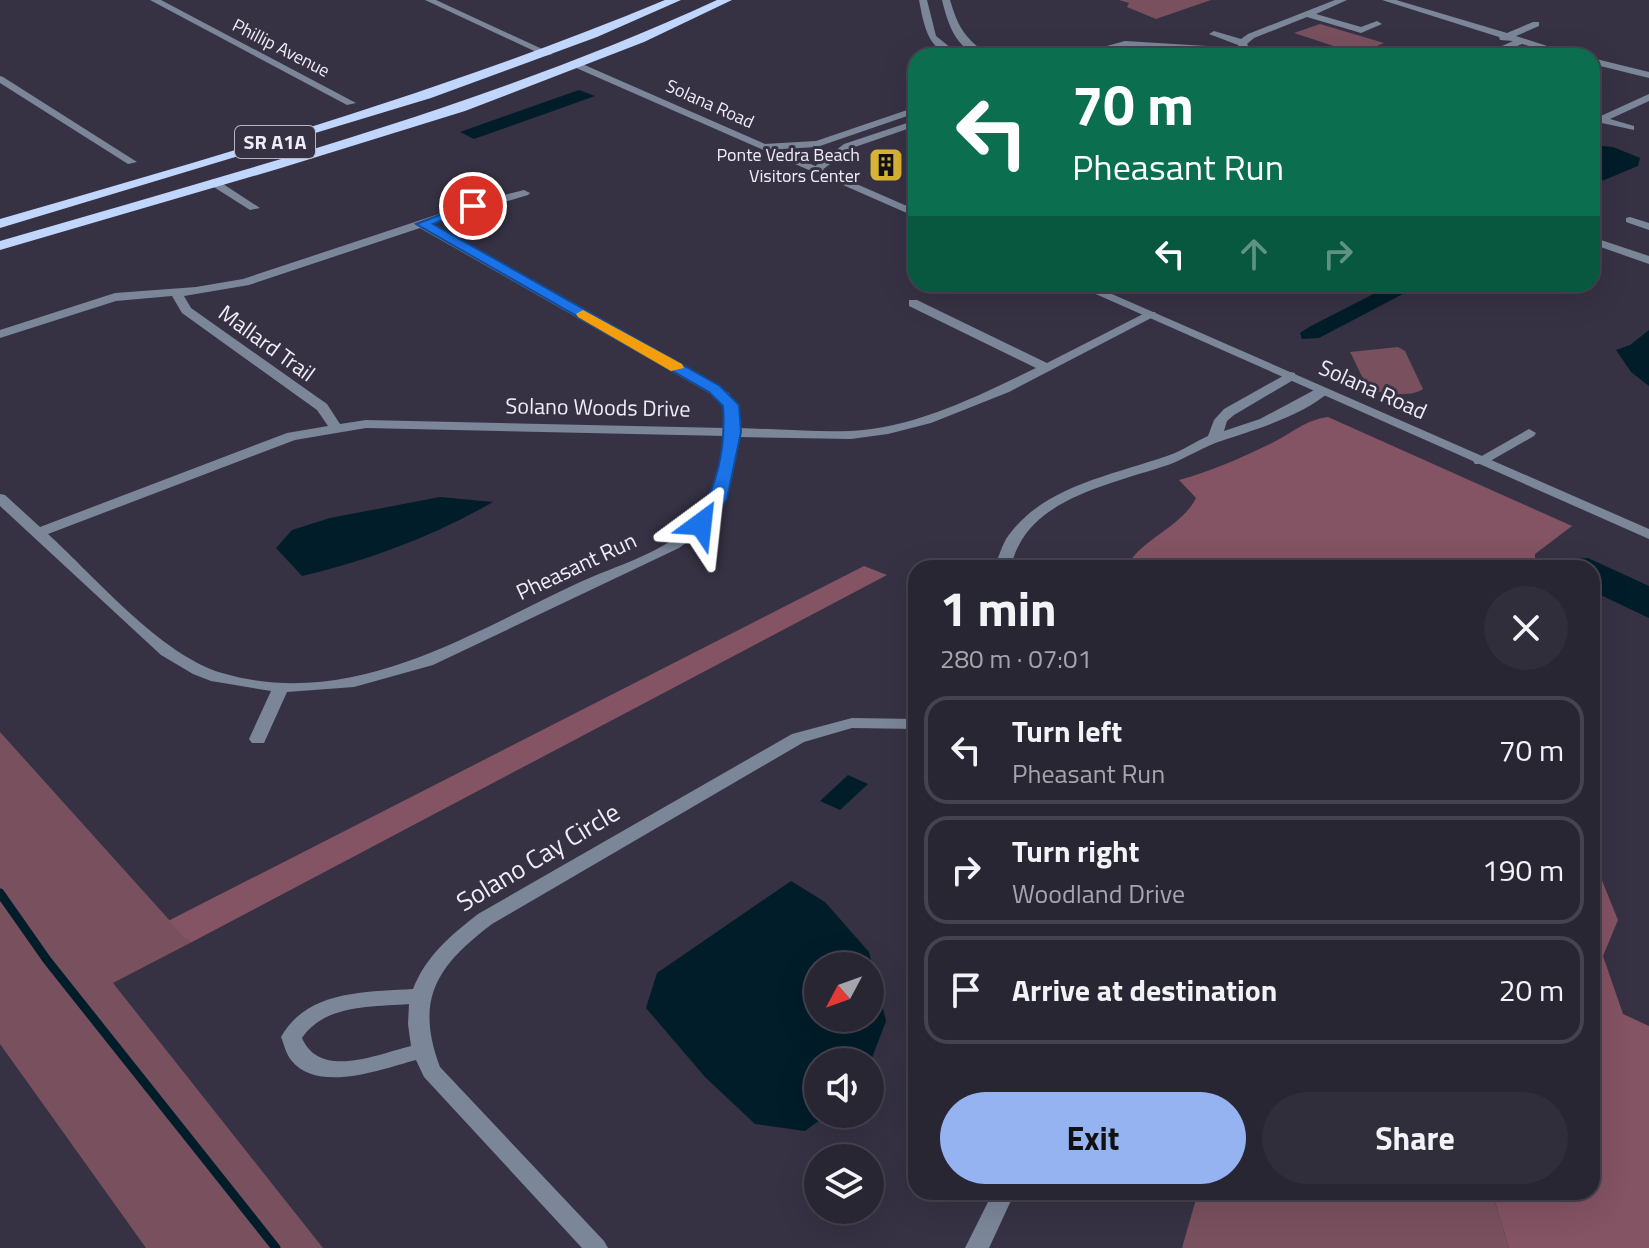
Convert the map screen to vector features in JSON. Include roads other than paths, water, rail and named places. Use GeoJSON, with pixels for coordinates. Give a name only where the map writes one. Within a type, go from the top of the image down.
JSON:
{"type":"FeatureCollection","features":[{"type":"Feature","properties":{"kind":"main road","name":"SR A1A"},"geometry":{"type":"LineString","coordinates":[[0,224],[420,99],[548,54],[675,0]]}},
{"type":"Feature","properties":{"kind":"main road","name":"SR A1A"},"geometry":{"type":"LineString","coordinates":[[0,246],[448,111],[577,65],[726,0]]}},
{"type":"Feature","properties":{"kind":"main road"},"geometry":{"type":"LineString","coordinates":[[548,54],[577,65]]}},
{"type":"Feature","properties":{"kind":"main road"},"geometry":{"type":"LineString","coordinates":[[31,215],[51,230]]}},
{"type":"Feature","properties":{"kind":"street","name":"Phillip Avenue"},"geometry":{"type":"LineString","coordinates":[[154,0],[351,103]]}},
{"type":"Feature","properties":{"kind":"street"},"geometry":{"type":"LineString","coordinates":[[1248,48],[1251,36],[1343,0]]}},
{"type":"Feature","properties":{"kind":"street"},"geometry":{"type":"LineString","coordinates":[[1386,0],[1542,48]]}},
{"type":"Feature","properties":{"kind":"street"},"geometry":{"type":"LineString","coordinates":[[433,1],[548,54]]}},
{"type":"Feature","properties":{"kind":"street"},"geometry":{"type":"LineString","coordinates":[[946,48],[932,37],[924,3],[947,3],[954,29],[963,43],[971,48]]}},
{"type":"Feature","properties":{"kind":"street"},"geometry":{"type":"LineString","coordinates":[[1310,15],[1361,30],[1377,24]]}},
{"type":"Feature","properties":{"kind":"street"},"geometry":{"type":"LineString","coordinates":[[1522,20],[1551,29]]}},
{"type":"Feature","properties":{"kind":"street"},"geometry":{"type":"LineString","coordinates":[[1503,38],[1536,24]]}},
{"type":"Feature","properties":{"kind":"street"},"geometry":{"type":"LineString","coordinates":[[1214,34],[1243,48]]}},
{"type":"Feature","properties":{"kind":"street"},"geometry":{"type":"LineString","coordinates":[[1504,48],[1518,42]]}},
{"type":"Feature","properties":{"kind":"street"},"geometry":{"type":"LineString","coordinates":[[1109,48],[1125,44],[1206,48]]}},
{"type":"Feature","properties":{"kind":"street"},"geometry":{"type":"LineString","coordinates":[[1629,69],[1648,60]]}},
{"type":"Feature","properties":{"kind":"street"},"geometry":{"type":"LineString","coordinates":[[1600,63],[1649,75]]}},
{"type":"Feature","properties":{"kind":"street","name":"Solana Road"},"geometry":{"type":"LineString","coordinates":[[577,65],[908,211]]}},
{"type":"Feature","properties":{"kind":"street"},"geometry":{"type":"LineString","coordinates":[[0,79],[132,162]]}},
{"type":"Feature","properties":{"kind":"street"},"geometry":{"type":"LineString","coordinates":[[1616,95],[1644,100]]}},
{"type":"Feature","properties":{"kind":"street"},"geometry":{"type":"LineString","coordinates":[[1600,121],[1644,100]]}},
{"type":"Feature","properties":{"kind":"street"},"geometry":{"type":"LineString","coordinates":[[764,147],[817,144],[908,113]]}},
{"type":"Feature","properties":{"kind":"street"},"geometry":{"type":"LineString","coordinates":[[1600,123],[1630,128]]}},
{"type":"Feature","properties":{"kind":"street"},"geometry":{"type":"LineString","coordinates":[[814,171],[848,146],[908,126]]}},
{"type":"Feature","properties":{"kind":"street"},"geometry":{"type":"LineString","coordinates":[[213,182],[254,208]]}},
{"type":"Feature","properties":{"kind":"street"},"geometry":{"type":"LineString","coordinates":[[0,334],[95,302],[245,282],[524,193]]}},
{"type":"Feature","properties":{"kind":"street"},"geometry":{"type":"LineString","coordinates":[[1630,220],[1649,227]]}},
{"type":"Feature","properties":{"kind":"street","name":"Pheasant Run"},"geometry":{"type":"LineString","coordinates":[[0,498],[166,653],[217,677],[281,687],[372,679],[423,663],[685,537],[711,514],[719,499],[733,432],[731,405],[715,389],[422,224]]}},
{"type":"Feature","properties":{"kind":"street"},"geometry":{"type":"LineString","coordinates":[[1600,242],[1649,260]]}},
{"type":"Feature","properties":{"kind":"street","name":"Mallard Trail"},"geometry":{"type":"LineString","coordinates":[[176,292],[186,310],[322,407],[335,427]]}},
{"type":"Feature","properties":{"kind":"street","name":"Solana Road"},"geometry":{"type":"LineString","coordinates":[[1098,292],[1649,535]]}},
{"type":"Feature","properties":{"kind":"street"},"geometry":{"type":"LineString","coordinates":[[913,303],[1044,367]]}},
{"type":"Feature","properties":{"kind":"street","name":"Solano Woods Drive"},"geometry":{"type":"LineString","coordinates":[[38,533],[292,436],[335,427],[366,424],[851,435],[897,430],[936,418],[1151,315]]}},
{"type":"Feature","properties":{"kind":"street"},"geometry":{"type":"LineString","coordinates":[[1214,438],[1221,420],[1229,412],[1290,376]]}},
{"type":"Feature","properties":{"kind":"street"},"geometry":{"type":"LineString","coordinates":[[1004,560],[1008,548],[1022,528],[1051,507],[1103,479],[1169,460],[1214,438],[1246,430],[1323,391]]}},
{"type":"Feature","properties":{"kind":"street"},"geometry":{"type":"LineString","coordinates":[[1480,461],[1529,433]]}},
{"type":"Feature","properties":{"kind":"street"},"geometry":{"type":"LineString","coordinates":[[258,739],[281,687]]}},
{"type":"Feature","properties":{"kind":"street","name":"Solano Cay Circle"},"geometry":{"type":"LineString","coordinates":[[596,1248],[431,1071],[415,1026],[419,996],[437,962],[461,936],[485,919],[798,738],[852,723],[908,724]]}},
{"type":"Feature","properties":{"kind":"street"},"geometry":{"type":"LineString","coordinates":[[419,996],[321,1009],[297,1025],[291,1037],[300,1059],[313,1069],[332,1070],[422,1051]]}},
{"type":"Feature","properties":{"kind":"street"},"geometry":{"type":"LineString","coordinates":[[977,1248],[1000,1200]]}},
{"type":"Feature","properties":{"kind":"water"},"geometry":{"type":"Polygon","coordinates":[[[579,90],[595,96],[474,139],[460,132],[579,90]]]}},
{"type":"Feature","properties":{"kind":"water"},"geometry":{"type":"Polygon","coordinates":[[[1600,146],[1613,147],[1640,158],[1638,166],[1600,182],[1600,146]]]}},
{"type":"Feature","properties":{"kind":"water"},"geometry":{"type":"Polygon","coordinates":[[[1377,292],[1407,292],[1319,338],[1302,339],[1300,333],[1377,292]]]}},
{"type":"Feature","properties":{"kind":"water"},"geometry":{"type":"Polygon","coordinates":[[[1649,330],[1649,386],[1631,372],[1616,350],[1630,345],[1649,330]]]}},
{"type":"Feature","properties":{"kind":"water"},"geometry":{"type":"Polygon","coordinates":[[[440,497],[493,502],[400,546],[302,576],[276,548],[292,530],[330,518],[440,497]]]}},
{"type":"Feature","properties":{"kind":"water"},"geometry":{"type":"Polygon","coordinates":[[[1600,564],[1649,586],[1649,618],[1600,595],[1600,564]]]}},
{"type":"Feature","properties":{"kind":"water"},"geometry":{"type":"Polygon","coordinates":[[[848,775],[868,784],[840,810],[820,801],[848,775]]]}},
{"type":"Feature","properties":{"kind":"water"},"geometry":{"type":"Polygon","coordinates":[[[791,881],[825,902],[869,952],[804,952],[804,1032],[882,1032],[876,1048],[804,1048],[804,1128],[809,1128],[805,1131],[755,1124],[705,1077],[646,1008],[657,973],[791,881]]]}},
{"type":"Feature","properties":{"kind":"waterway"},"geometry":{"type":"LineString","coordinates":[[0,893],[47,960],[276,1248]]}},
{"type":"Feature","properties":{"kind":"place","name":"Ponte Vedra Beach Visitors Center"},"geometry":{"type":"Point","coordinates":[886,165]}}]}
